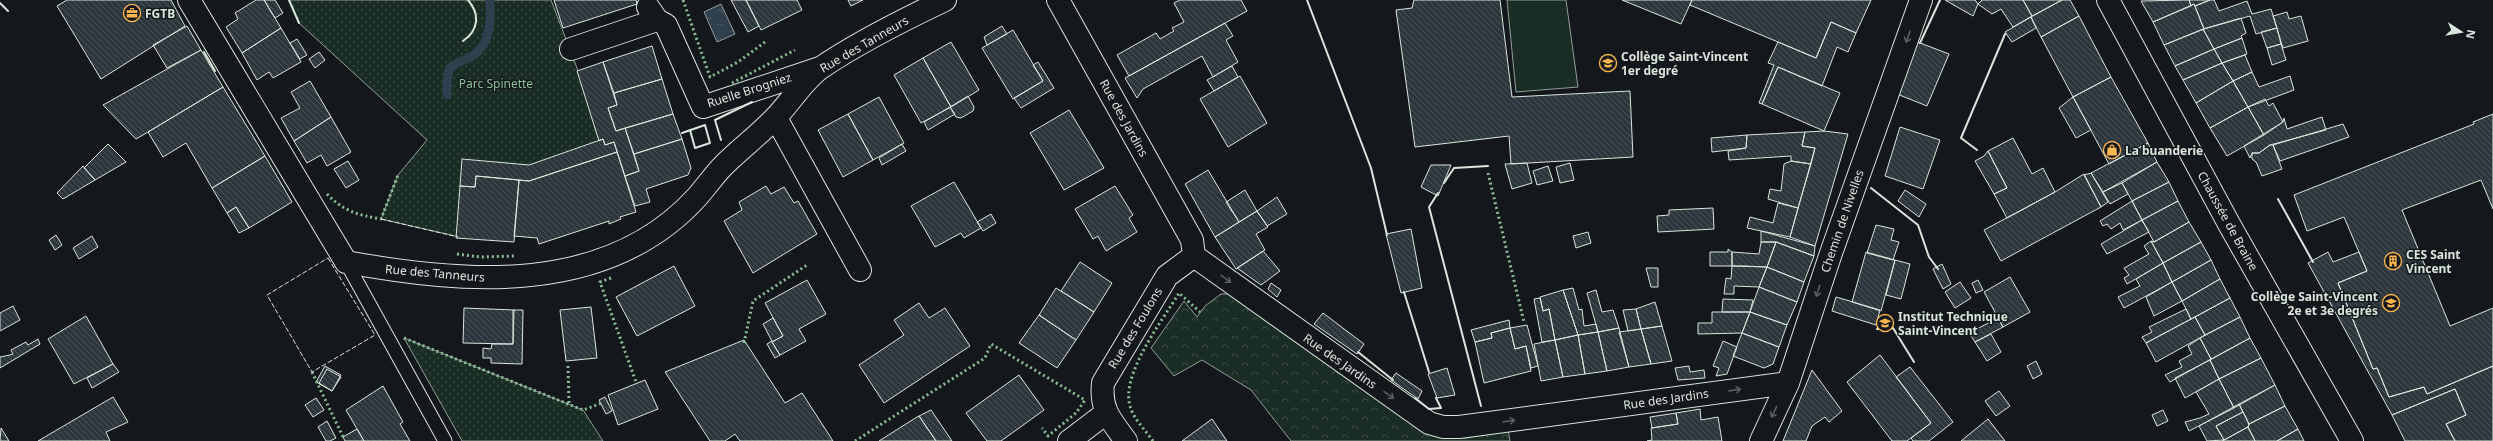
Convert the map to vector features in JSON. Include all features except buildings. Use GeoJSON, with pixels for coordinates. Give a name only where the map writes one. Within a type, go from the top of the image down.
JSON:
{"type":"FeatureCollection","features":[{"type":"Feature","properties":{"kind":"street"},"geometry":{"type":"LineString","coordinates":[[189,0],[346,262]]}},
{"type":"Feature","properties":{"kind":"street","name":"Rue des Tanneurs"},"geometry":{"type":"LineString","coordinates":[[346,262],[398,272],[505,278],[560,272],[589,265],[623,252],[668,224],[695,198],[724,166],[776,118],[821,68],[945,0]]}},
{"type":"Feature","properties":{"kind":"street","name":"Rue des Jardins"},"geometry":{"type":"LineString","coordinates":[[1058,0],[1192,240],[1194,256],[1429,423],[1443,427],[1467,426],[1788,383]]}},
{"type":"Feature","properties":{"kind":"street","name":"Chemin de Nivelles"},"geometry":{"type":"LineString","coordinates":[[1761,441],[1788,383],[1830,256],[1921,0]]}},
{"type":"Feature","properties":{"kind":"street","name":"Chaussée de Braine"},"geometry":{"type":"LineString","coordinates":[[2108,0],[2229,224],[2352,441]]}},
{"type":"Feature","properties":{"kind":"street"},"geometry":{"type":"LineString","coordinates":[[570,49],[650,9]]}},
{"type":"Feature","properties":{"kind":"street","name":"Ruelle Brogniez"},"geometry":{"type":"LineString","coordinates":[[650,9],[666,25],[703,107],[821,68]]}},
{"type":"Feature","properties":{"kind":"street"},"geometry":{"type":"LineString","coordinates":[[776,118],[860,270]]}},
{"type":"Feature","properties":{"kind":"street","name":"Rue des Foulons"},"geometry":{"type":"LineString","coordinates":[[1126,441],[1106,413],[1101,399],[1103,383],[1167,276],[1194,256]]}},
{"type":"Feature","properties":{"kind":"street"},"geometry":{"type":"LineString","coordinates":[[1069,441],[1106,413]]}},
{"type":"Feature","properties":{"kind":"lane"},"geometry":{"type":"LineString","coordinates":[[346,262],[445,441]]}},
{"type":"Feature","properties":{"kind":"green space","name":"Parc Spinette"},"geometry":{"type":"Polygon","coordinates":[[[289,0],[551,0],[606,144],[460,237],[381,219],[398,175],[427,140],[299,23],[289,0]]]}},
{"type":"Feature","properties":{"kind":"green space"},"geometry":{"type":"Polygon","coordinates":[[[1507,0],[1566,0],[1578,87],[1516,92],[1507,0]]]}},
{"type":"Feature","properties":{"kind":"green space"},"geometry":{"type":"Polygon","coordinates":[[[1221,294],[1230,294],[1449,437],[1466,438],[1508,430],[1510,441],[1291,441],[1251,390],[1202,360],[1174,376],[1151,348],[1184,301],[1197,317],[1205,306],[1221,294]]]}},
{"type":"Feature","properties":{"kind":"green space"},"geometry":{"type":"Polygon","coordinates":[[[404,338],[583,410],[603,441],[462,441],[404,338]]]}},
{"type":"Feature","properties":{"kind":"water"},"geometry":{"type":"Polygon","coordinates":[[[721,4],[735,34],[717,42],[704,12],[721,4]]]}},
{"type":"Feature","properties":{"kind":"waterway"},"geometry":{"type":"LineString","coordinates":[[447,95],[448,76],[451,67],[474,55],[484,44],[490,23],[490,0]]}},
{"type":"Feature","properties":{"kind":"hedge"},"geometry":{"type":"LineString","coordinates":[[683,0],[710,77],[738,62],[765,42]]}},
{"type":"Feature","properties":{"kind":"hedge"},"geometry":{"type":"LineString","coordinates":[[732,83],[795,50]]}},
{"type":"Feature","properties":{"kind":"hedge"},"geometry":{"type":"LineString","coordinates":[[1488,173],[1524,322]]}},
{"type":"Feature","properties":{"kind":"hedge"},"geometry":{"type":"LineString","coordinates":[[327,194],[339,205],[351,211],[365,216],[381,219],[398,175]]}},
{"type":"Feature","properties":{"kind":"hedge"},"geometry":{"type":"LineString","coordinates":[[457,254],[480,257],[516,256]]}},
{"type":"Feature","properties":{"kind":"hedge"},"geometry":{"type":"LineString","coordinates":[[744,343],[753,301],[807,265]]}},
{"type":"Feature","properties":{"kind":"hedge"},"geometry":{"type":"LineString","coordinates":[[611,278],[600,282],[636,382]]}},
{"type":"Feature","properties":{"kind":"hedge"},"geometry":{"type":"LineString","coordinates":[[1153,441],[1131,409],[1129,396],[1131,381],[1136,365],[1153,333],[1179,293],[1200,312]]}},
{"type":"Feature","properties":{"kind":"hedge"},"geometry":{"type":"LineString","coordinates":[[404,338],[583,410],[602,403]]}},
{"type":"Feature","properties":{"kind":"hedge"},"geometry":{"type":"LineString","coordinates":[[855,441],[985,358],[991,344],[1085,400],[1076,413],[1048,436],[1042,428]]}},
{"type":"Feature","properties":{"kind":"hedge"},"geometry":{"type":"LineString","coordinates":[[568,366],[569,404]]}},
{"type":"Feature","properties":{"kind":"hedge"},"geometry":{"type":"LineString","coordinates":[[312,372],[344,439]]}},
{"type":"Feature","properties":{"kind":"fence"},"geometry":{"type":"LineString","coordinates":[[381,219],[458,237]]}},
{"type":"Feature","properties":{"kind":"fence"},"geometry":{"type":"LineString","coordinates":[[328,258],[375,335],[312,372],[267,295],[328,258]]}},
{"type":"Feature","properties":{"kind":"wall"},"geometry":{"type":"LineString","coordinates":[[289,0],[299,23]]}},
{"type":"Feature","properties":{"kind":"wall"},"geometry":{"type":"LineString","coordinates":[[463,41],[472,32],[476,22],[475,11],[468,0]]}},
{"type":"Feature","properties":{"kind":"wall"},"geometry":{"type":"LineString","coordinates":[[1307,0],[1371,168],[1387,235]]}},
{"type":"Feature","properties":{"kind":"wall"},"geometry":{"type":"LineString","coordinates":[[1920,43],[1940,0]]}},
{"type":"Feature","properties":{"kind":"wall"},"geometry":{"type":"LineString","coordinates":[[0,3],[8,11]]}},
{"type":"Feature","properties":{"kind":"wall"},"geometry":{"type":"LineString","coordinates":[[1977,150],[1961,138],[2005,34]]}},
{"type":"Feature","properties":{"kind":"wall"},"geometry":{"type":"LineString","coordinates":[[204,52],[215,71]]}},
{"type":"Feature","properties":{"kind":"wall"},"geometry":{"type":"LineString","coordinates":[[721,140],[715,120],[752,102]]}},
{"type":"Feature","properties":{"kind":"wall"},"geometry":{"type":"LineString","coordinates":[[682,133],[705,125],[710,143],[695,148],[690,130]]}},
{"type":"Feature","properties":{"kind":"wall"},"geometry":{"type":"LineString","coordinates":[[1444,183],[1454,168],[1488,166]]}},
{"type":"Feature","properties":{"kind":"wall"},"geometry":{"type":"LineString","coordinates":[[1871,188],[1918,225],[1929,257],[1938,269]]}},
{"type":"Feature","properties":{"kind":"wall"},"geometry":{"type":"LineString","coordinates":[[1438,193],[1429,207],[1481,406]]}},
{"type":"Feature","properties":{"kind":"wall"},"geometry":{"type":"LineString","coordinates":[[2278,199],[2313,262]]}},
{"type":"Feature","properties":{"kind":"wall"},"geometry":{"type":"LineString","coordinates":[[1404,292],[1429,372]]}},
{"type":"Feature","properties":{"kind":"wall"},"geometry":{"type":"LineString","coordinates":[[1877,329],[1893,328],[1914,362]]}},
{"type":"Feature","properties":{"kind":"wall"},"geometry":{"type":"LineString","coordinates":[[1358,352],[1393,380]]}},
{"type":"Feature","properties":{"kind":"wall"},"geometry":{"type":"LineString","coordinates":[[1415,398],[1429,409],[1441,408],[1436,398]]}},
{"type":"Feature","properties":{"kind":"place","name":"FGTB"},"geometry":{"type":"Point","coordinates":[132,13]}},
{"type":"Feature","properties":{"kind":"place","name":"Collège Saint-Vincent 1er degré"},"geometry":{"type":"Point","coordinates":[1608,63]}},
{"type":"Feature","properties":{"kind":"place","name":"La buanderie"},"geometry":{"type":"Point","coordinates":[2112,150]}},
{"type":"Feature","properties":{"kind":"place","name":"CES Saint Vincent"},"geometry":{"type":"Point","coordinates":[2393,261]}},
{"type":"Feature","properties":{"kind":"place","name":"Collège Saint-Vincent 2e et 3e degrés"},"geometry":{"type":"Point","coordinates":[2391,303]}},
{"type":"Feature","properties":{"kind":"place","name":"Institut Technique Saint-Vincent"},"geometry":{"type":"Point","coordinates":[1885,323]}}]}
